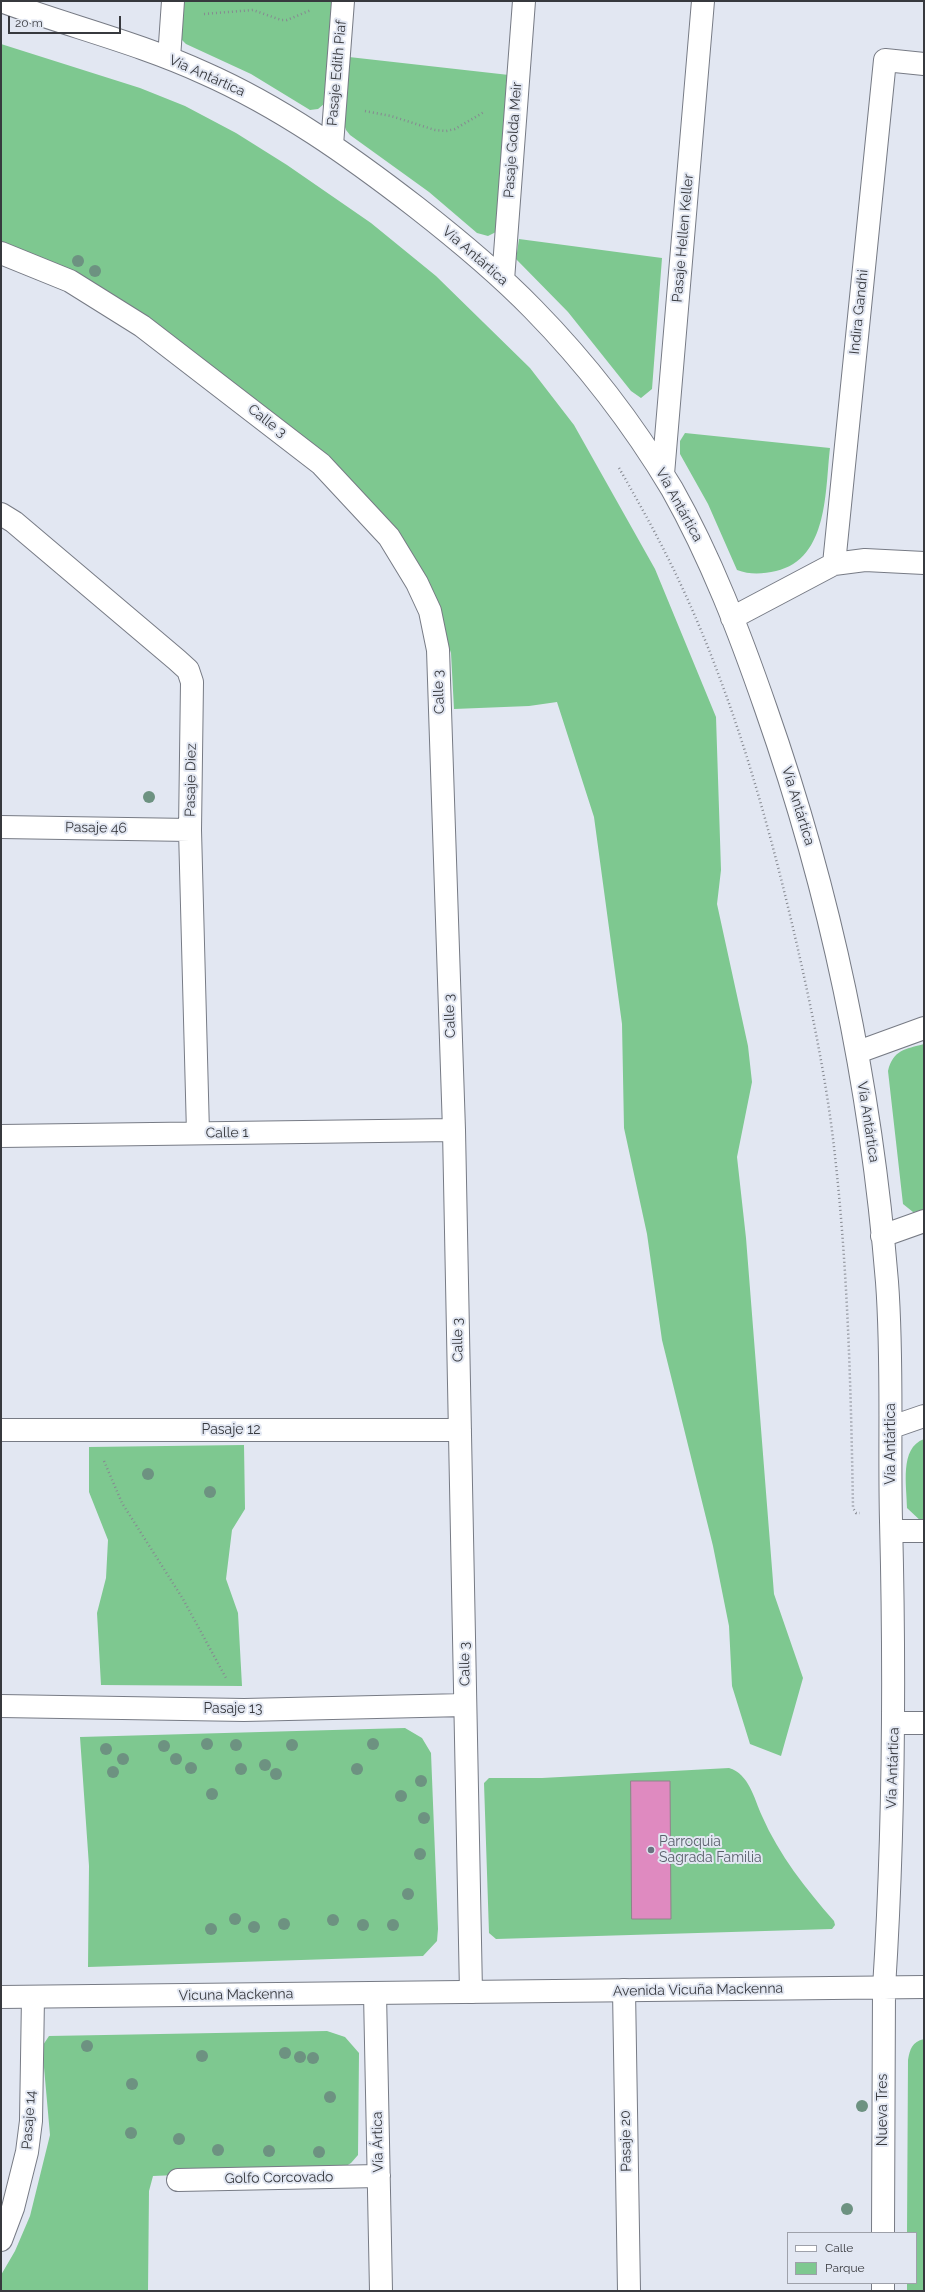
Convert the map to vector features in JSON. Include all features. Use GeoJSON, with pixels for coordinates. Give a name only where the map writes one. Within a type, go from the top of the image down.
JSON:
{"type":"FeatureCollection","features":[{"type":"Feature","properties":{"kind":"street","name":"Vía Antártica"},"geometry":{"type":"LineString","coordinates":[[1,1],[169,58],[251,95],[332,145],[444,230],[503,280],[564,342],[599,383],[628,421],[663,474],[705,554],[732,618],[778,741],[808,838],[833,937],[858,1052],[874,1154],[890,1344],[892,1427],[891,1523],[894,1723],[884,1988]]}},
{"type":"Feature","properties":{"kind":"street"},"geometry":{"type":"LineString","coordinates":[[169,58],[173,1]]}},
{"type":"Feature","properties":{"kind":"street","name":"Pasaje Edith Piaf"},"geometry":{"type":"LineString","coordinates":[[332,145],[343,1]]}},
{"type":"Feature","properties":{"kind":"street","name":"Pasaje Golda Meir"},"geometry":{"type":"LineString","coordinates":[[503,280],[524,1]]}},
{"type":"Feature","properties":{"kind":"street","name":"Pasaje Hellen Keller"},"geometry":{"type":"LineString","coordinates":[[663,474],[703,1]]}},
{"type":"Feature","properties":{"kind":"street","name":"Indira Gandhi"},"geometry":{"type":"LineString","coordinates":[[834,564],[885,60],[924,64]]}},
{"type":"Feature","properties":{"kind":"street","name":"Calle 3"},"geometry":{"type":"LineString","coordinates":[[1,253],[70,281],[142,326],[321,464],[389,536],[417,583],[430,611],[438,650],[454,1130],[471,1992]]}},
{"type":"Feature","properties":{"kind":"street","name":"Pasaje Diez"},"geometry":{"type":"LineString","coordinates":[[1,514],[14,522],[188,670],[192,682],[190,830],[198,1133]]}},
{"type":"Feature","properties":{"kind":"street"},"geometry":{"type":"LineString","coordinates":[[732,618],[834,564],[865,560],[924,563]]}},
{"type":"Feature","properties":{"kind":"street","name":"Pasaje 46"},"geometry":{"type":"LineString","coordinates":[[1,827],[190,830]]}},
{"type":"Feature","properties":{"kind":"street"},"geometry":{"type":"LineString","coordinates":[[858,1052],[924,1028]]}},
{"type":"Feature","properties":{"kind":"street","name":"Calle 1"},"geometry":{"type":"LineString","coordinates":[[1,1136],[454,1130]]}},
{"type":"Feature","properties":{"kind":"street"},"geometry":{"type":"LineString","coordinates":[[882,1236],[924,1221]]}},
{"type":"Feature","properties":{"kind":"street"},"geometry":{"type":"LineString","coordinates":[[892,1427],[924,1416]]}},
{"type":"Feature","properties":{"kind":"street","name":"Pasaje 12"},"geometry":{"type":"LineString","coordinates":[[1,1430],[460,1430]]}},
{"type":"Feature","properties":{"kind":"street"},"geometry":{"type":"LineString","coordinates":[[891,1523],[924,1531]]}},
{"type":"Feature","properties":{"kind":"street","name":"Pasaje 13"},"geometry":{"type":"LineString","coordinates":[[1,1706],[244,1710],[465,1704]]}},
{"type":"Feature","properties":{"kind":"street"},"geometry":{"type":"LineString","coordinates":[[894,1723],[924,1723]]}},
{"type":"Feature","properties":{"kind":"street","name":"Avenida Vicuña Mackenna"},"geometry":{"type":"LineString","coordinates":[[471,1992],[884,1988],[921,1991]]}},
{"type":"Feature","properties":{"kind":"street","name":"Nueva Tres"},"geometry":{"type":"LineString","coordinates":[[883,2232],[884,1988]]}},
{"type":"Feature","properties":{"kind":"street","name":"Pasaje 20"},"geometry":{"type":"LineString","coordinates":[[624,1990],[629,2291]]}},
{"type":"Feature","properties":{"kind":"street","name":"Vicuna Mackenna"},"geometry":{"type":"LineString","coordinates":[[1,1997],[471,1992]]}},
{"type":"Feature","properties":{"kind":"street","name":"Vía Ártica"},"geometry":{"type":"LineString","coordinates":[[375,1993],[380,2291]]}},
{"type":"Feature","properties":{"kind":"street","name":"Pasaje 14"},"geometry":{"type":"LineString","coordinates":[[1,2240],[13,2208],[28,2152],[31,2121],[33,1997]]}},
{"type":"Feature","properties":{"kind":"street","name":"Golfo Corcovado"},"geometry":{"type":"LineString","coordinates":[[178,2180],[379,2176]]}},
{"type":"Feature","properties":{"kind":"path"},"geometry":{"type":"LineString","coordinates":[[172,25],[195,15],[253,10],[275,19],[287,20],[316,7]]}},
{"type":"Feature","properties":{"kind":"path"},"geometry":{"type":"LineString","coordinates":[[334,109],[391,116],[434,130],[446,131],[455,129],[517,93]]}},
{"type":"Feature","properties":{"kind":"path"},"geometry":{"type":"LineString","coordinates":[[618,466],[649,519],[692,608],[762,804],[782,880],[806,985],[826,1090],[835,1156],[850,1354],[853,1508],[856,1513],[891,1523]]}},
{"type":"Feature","properties":{"kind":"path"},"geometry":{"type":"LineString","coordinates":[[94,1430],[107,1472],[122,1503],[183,1599],[244,1710]]}},
{"type":"Feature","properties":{"kind":"green space"},"geometry":{"type":"Polygon","coordinates":[[[180,1],[337,1],[330,99],[318,109],[310,110],[251,74],[186,44],[179,37],[180,1]]]}},
{"type":"Feature","properties":{"kind":"green space"},"geometry":{"type":"Polygon","coordinates":[[[1,44],[140,88],[185,106],[236,133],[287,165],[371,223],[436,276],[530,368],[574,425],[655,569],[716,717],[721,870],[717,904],[748,1046],[752,1082],[737,1157],[746,1238],[774,1594],[803,1678],[781,1756],[750,1744],[732,1686],[729,1626],[713,1546],[662,1340],[647,1234],[624,1128],[622,1024],[594,817],[557,702],[529,706],[454,709],[451,653],[426,582],[329,459],[1,246],[1,44]]]}},
{"type":"Feature","properties":{"kind":"green space"},"geometry":{"type":"Polygon","coordinates":[[[349,57],[509,75],[496,232],[488,236],[477,233],[429,192],[350,135],[344,124],[349,57]]]}},
{"type":"Feature","properties":{"kind":"green space"},"geometry":{"type":"Polygon","coordinates":[[[519,239],[662,258],[652,389],[641,398],[631,391],[568,312],[516,259],[519,239]]]}},
{"type":"Feature","properties":{"kind":"green space"},"geometry":{"type":"Polygon","coordinates":[[[685,433],[830,448],[825,502],[821,520],[815,538],[806,552],[793,564],[776,571],[766,573],[756,574],[737,570],[708,504],[680,454],[680,441],[685,433]]]}},
{"type":"Feature","properties":{"kind":"green space"},"geometry":{"type":"Polygon","coordinates":[[[924,1044],[924,1211],[913,1212],[903,1204],[888,1071],[893,1059],[901,1052],[924,1044]]]}},
{"type":"Feature","properties":{"kind":"green space"},"geometry":{"type":"Polygon","coordinates":[[[924,1439],[923,1523],[907,1508],[906,1469],[911,1450],[916,1444],[924,1439]]]}},
{"type":"Feature","properties":{"kind":"green space"},"geometry":{"type":"Polygon","coordinates":[[[244,1445],[245,1509],[232,1530],[226,1579],[238,1613],[242,1686],[101,1685],[97,1613],[106,1578],[108,1540],[89,1492],[89,1447],[244,1445]]]}},
{"type":"Feature","properties":{"kind":"green space"},"geometry":{"type":"Polygon","coordinates":[[[405,1728],[422,1738],[431,1753],[438,1929],[437,1941],[423,1956],[88,1967],[89,1866],[80,1737],[405,1728]]]}},
{"type":"Feature","properties":{"kind":"green space"},"geometry":{"type":"Polygon","coordinates":[[[729,1768],[736,1771],[746,1781],[776,1844],[803,1884],[834,1921],[835,1925],[832,1929],[496,1939],[489,1933],[484,1783],[489,1778],[542,1778],[729,1768]]]}},
{"type":"Feature","properties":{"kind":"green space"},"geometry":{"type":"Polygon","coordinates":[[[327,2031],[345,2037],[359,2053],[358,2155],[351,2163],[343,2168],[153,2176],[149,2191],[148,2291],[1,2291],[1,2275],[15,2251],[30,2216],[50,2135],[43,2056],[43,2045],[49,2036],[327,2031]]]}},
{"type":"Feature","properties":{"kind":"green space"},"geometry":{"type":"Polygon","coordinates":[[[924,2039],[924,2291],[907,2291],[907,2284],[917,2284],[917,2232],[907,2232],[908,2060],[912,2046],[924,2039]]]}},
{"type":"Feature","properties":{"kind":"building","name":"Parroquia Sagrada Familia"},"geometry":{"type":"Polygon","coordinates":[[[631,1781],[670,1781],[671,1919],[632,1919],[631,1781]]]}},
{"type":"Feature","properties":{"kind":"place","name":"Parroquia Sagrada Familia"},"geometry":{"type":"Point","coordinates":[651,1850]}}]}
